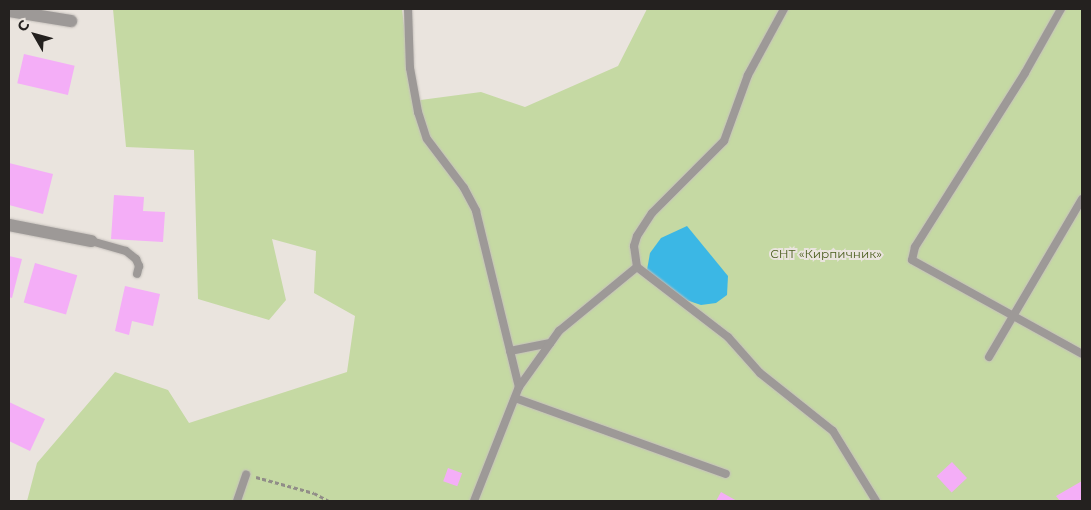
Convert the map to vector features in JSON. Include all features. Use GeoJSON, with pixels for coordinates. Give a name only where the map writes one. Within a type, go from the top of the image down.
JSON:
{"type":"FeatureCollection","features":[{"type":"Feature","properties":{"kind":"street"},"geometry":{"type":"LineString","coordinates":[[9,11],[71,21]]}},
{"type":"Feature","properties":{"kind":"street"},"geometry":{"type":"LineString","coordinates":[[9,225],[91,241]]}},
{"type":"Feature","properties":{"kind":"lane"},"geometry":{"type":"LineString","coordinates":[[408,9],[410,68],[418,112],[427,140],[464,188],[476,211],[519,387]]}},
{"type":"Feature","properties":{"kind":"lane"},"geometry":{"type":"LineString","coordinates":[[784,9],[748,75],[724,141],[652,213],[637,236],[634,246],[637,267],[728,337],[760,373],[833,431],[876,501]]}},
{"type":"Feature","properties":{"kind":"lane"},"geometry":{"type":"LineString","coordinates":[[1061,9],[1025,73],[915,247],[912,260],[1082,354]]}},
{"type":"Feature","properties":{"kind":"lane"},"geometry":{"type":"LineString","coordinates":[[989,357],[1082,199]]}},
{"type":"Feature","properties":{"kind":"lane"},"geometry":{"type":"LineString","coordinates":[[91,241],[126,251],[136,259],[139,266],[137,274]]}},
{"type":"Feature","properties":{"kind":"lane"},"geometry":{"type":"LineString","coordinates":[[474,501],[519,387],[559,331],[637,267]]}},
{"type":"Feature","properties":{"kind":"lane"},"geometry":{"type":"LineString","coordinates":[[510,351],[550,343]]}},
{"type":"Feature","properties":{"kind":"lane"},"geometry":{"type":"LineString","coordinates":[[515,398],[726,474]]}},
{"type":"Feature","properties":{"kind":"lane"},"geometry":{"type":"LineString","coordinates":[[237,501],[246,475]]}},
{"type":"Feature","properties":{"kind":"path"},"geometry":{"type":"LineString","coordinates":[[246,475],[272,479],[329,501]]}},
{"type":"Feature","properties":{"kind":"green space","name":"СНТ «Кирпичник»"},"geometry":{"type":"Polygon","coordinates":[[[113,9],[402,9],[413,101],[481,92],[525,107],[618,66],[647,9],[1082,9],[1082,501],[27,501],[37,463],[115,372],[168,390],[189,423],[347,372],[355,316],[314,293],[316,251],[272,239],[286,300],[269,320],[198,299],[194,150],[126,147],[113,9]]]}},
{"type":"Feature","properties":{"kind":"water"},"geometry":{"type":"Polygon","coordinates":[[[687,226],[728,276],[727,295],[716,303],[701,305],[683,299],[647,270],[650,253],[661,238],[687,226]]]}},
{"type":"Feature","properties":{"kind":"building"},"geometry":{"type":"Polygon","coordinates":[[[24,54],[75,66],[68,95],[17,83],[24,54]]]}},
{"type":"Feature","properties":{"kind":"building"},"geometry":{"type":"Polygon","coordinates":[[[9,163],[53,174],[43,214],[9,205],[9,163]]]}},
{"type":"Feature","properties":{"kind":"building"},"geometry":{"type":"Polygon","coordinates":[[[114,195],[144,197],[143,211],[165,212],[163,242],[111,239],[114,195]]]}},
{"type":"Feature","properties":{"kind":"building"},"geometry":{"type":"Polygon","coordinates":[[[9,256],[22,259],[12,298],[9,297],[9,256]]]}},
{"type":"Feature","properties":{"kind":"building"},"geometry":{"type":"Polygon","coordinates":[[[35,263],[77,275],[66,315],[24,302],[35,263]]]}},
{"type":"Feature","properties":{"kind":"building"},"geometry":{"type":"Polygon","coordinates":[[[125,286],[160,294],[153,326],[132,321],[129,335],[115,331],[125,286]]]}},
{"type":"Feature","properties":{"kind":"building"},"geometry":{"type":"Polygon","coordinates":[[[9,402],[45,419],[30,451],[9,441],[9,402]]]}},
{"type":"Feature","properties":{"kind":"building"},"geometry":{"type":"Polygon","coordinates":[[[952,462],[967,478],[952,492],[937,476],[952,462]]]}},
{"type":"Feature","properties":{"kind":"building"},"geometry":{"type":"Polygon","coordinates":[[[448,468],[462,473],[457,486],[443,481],[448,468]]]}},
{"type":"Feature","properties":{"kind":"building"},"geometry":{"type":"Polygon","coordinates":[[[1082,481],[1082,501],[1060,501],[1056,496],[1082,481]]]}},
{"type":"Feature","properties":{"kind":"building"},"geometry":{"type":"Polygon","coordinates":[[[721,492],[737,501],[716,501],[721,492]]]}}]}
